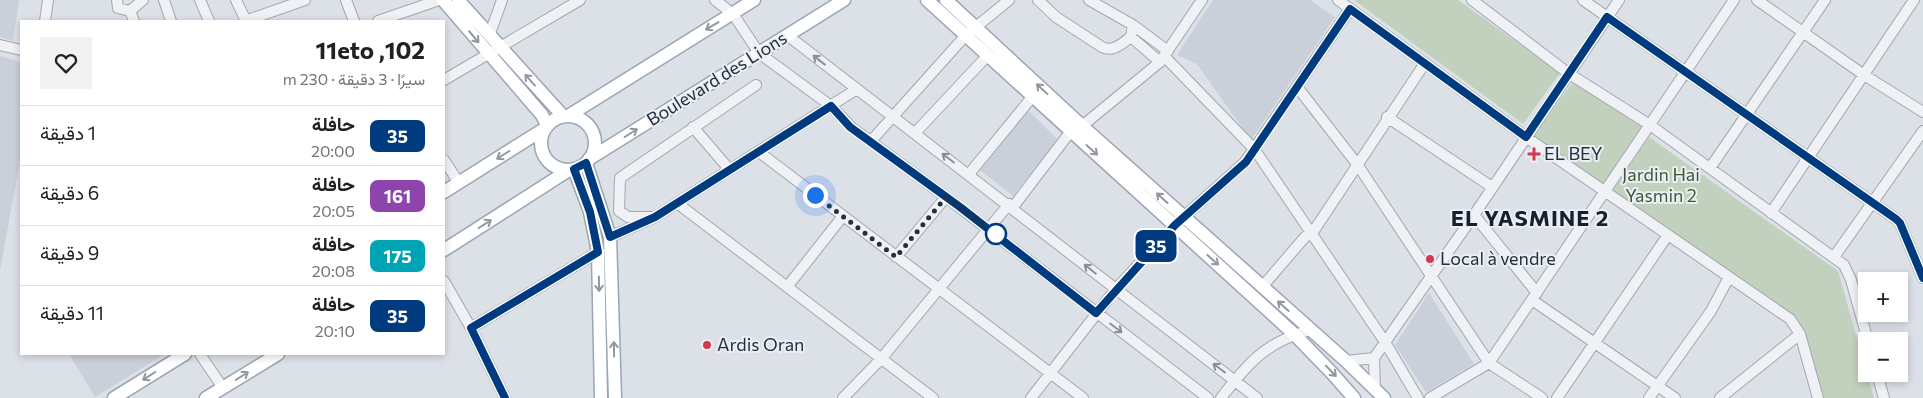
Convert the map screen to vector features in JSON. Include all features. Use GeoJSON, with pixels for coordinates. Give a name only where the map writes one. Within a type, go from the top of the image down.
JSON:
{"type":"FeatureCollection","features":[{"type":"Feature","properties":{"kind":"main road"},"geometry":{"type":"LineString","coordinates":[[441,0],[542,115],[546,127],[541,140],[544,155],[554,166],[572,170]]}},
{"type":"Feature","properties":{"kind":"main road"},"geometry":{"type":"LineString","coordinates":[[445,191],[546,127],[754,0]]}},
{"type":"Feature","properties":{"kind":"main road","name":"Boulevard des Lions"},"geometry":{"type":"LineString","coordinates":[[588,161],[844,0]]}},
{"type":"Feature","properties":{"kind":"main road"},"geometry":{"type":"LineString","coordinates":[[927,0],[971,31],[1179,221],[1294,334],[1354,398]]}},
{"type":"Feature","properties":{"kind":"main road"},"geometry":{"type":"LineString","coordinates":[[946,0],[988,55],[1033,96],[1077,129]]}},
{"type":"Feature","properties":{"kind":"main road"},"geometry":{"type":"LineString","coordinates":[[445,249],[588,161],[595,145],[592,131],[582,120],[565,116],[489,36],[463,2]]}},
{"type":"Feature","properties":{"kind":"main road"},"geometry":{"type":"LineString","coordinates":[[588,161],[610,237],[615,398]]}},
{"type":"Feature","properties":{"kind":"main road"},"geometry":{"type":"LineString","coordinates":[[572,170],[590,212],[598,252],[601,398]]}},
{"type":"Feature","properties":{"kind":"main road"},"geometry":{"type":"LineString","coordinates":[[1179,221],[1262,287],[1380,393]]}},
{"type":"Feature","properties":{"kind":"main road"},"geometry":{"type":"LineString","coordinates":[[114,398],[183,355]]}},
{"type":"Feature","properties":{"kind":"main road"},"geometry":{"type":"LineString","coordinates":[[206,398],[276,355]]}},
{"type":"Feature","properties":{"kind":"street"},"geometry":{"type":"LineString","coordinates":[[45,20],[48,0]]}},
{"type":"Feature","properties":{"kind":"street"},"geometry":{"type":"LineString","coordinates":[[118,0],[118,8],[130,11]]}},
{"type":"Feature","properties":{"kind":"street"},"geometry":{"type":"LineString","coordinates":[[130,11],[143,0]]}},
{"type":"Feature","properties":{"kind":"street"},"geometry":{"type":"LineString","coordinates":[[164,0],[172,20]]}},
{"type":"Feature","properties":{"kind":"street"},"geometry":{"type":"LineString","coordinates":[[200,0],[209,20]]}},
{"type":"Feature","properties":{"kind":"street"},"geometry":{"type":"LineString","coordinates":[[236,0],[246,20]]}},
{"type":"Feature","properties":{"kind":"street"},"geometry":{"type":"LineString","coordinates":[[249,20],[305,0]]}},
{"type":"Feature","properties":{"kind":"street"},"geometry":{"type":"LineString","coordinates":[[346,0],[354,20]]}},
{"type":"Feature","properties":{"kind":"street"},"geometry":{"type":"LineString","coordinates":[[381,20],[441,0]]}},
{"type":"Feature","properties":{"kind":"street"},"geometry":{"type":"LineString","coordinates":[[489,36],[502,0]]}},
{"type":"Feature","properties":{"kind":"street"},"geometry":{"type":"LineString","coordinates":[[445,79],[580,0]]}},
{"type":"Feature","properties":{"kind":"street"},"geometry":{"type":"LineString","coordinates":[[715,0],[733,14],[759,53],[831,106],[850,127],[988,228],[1208,398]]}},
{"type":"Feature","properties":{"kind":"street"},"geometry":{"type":"LineString","coordinates":[[870,141],[971,31],[1009,0]]}},
{"type":"Feature","properties":{"kind":"street"},"geometry":{"type":"LineString","coordinates":[[1038,0],[1056,17],[1108,50],[1131,37],[1134,25]]}},
{"type":"Feature","properties":{"kind":"street"},"geometry":{"type":"LineString","coordinates":[[843,398],[882,359],[988,228],[1011,206],[1077,129],[1164,56],[1202,0]]}},
{"type":"Feature","properties":{"kind":"street"},"geometry":{"type":"LineString","coordinates":[[1338,0],[1526,137],[1790,319],[1800,334],[1818,398]]}},
{"type":"Feature","properties":{"kind":"street"},"geometry":{"type":"LineString","coordinates":[[1472,0],[1568,73],[1650,125],[1844,264],[1851,280],[1865,332]]}},
{"type":"Feature","properties":{"kind":"street"},"geometry":{"type":"LineString","coordinates":[[1583,0],[1873,202],[1900,223],[1923,278]]}},
{"type":"Feature","properties":{"kind":"street"},"geometry":{"type":"LineString","coordinates":[[1380,393],[1374,358],[1474,215],[1619,0]]}},
{"type":"Feature","properties":{"kind":"street"},"geometry":{"type":"LineString","coordinates":[[1430,398],[1489,363],[1734,0]]}},
{"type":"Feature","properties":{"kind":"street"},"geometry":{"type":"LineString","coordinates":[[1757,0],[1864,75],[1923,112]]}},
{"type":"Feature","properties":{"kind":"street"},"geometry":{"type":"LineString","coordinates":[[1710,168],[1826,0]]}},
{"type":"Feature","properties":{"kind":"street"},"geometry":{"type":"LineString","coordinates":[[1771,212],[1914,0]]}},
{"type":"Feature","properties":{"kind":"street"},"geometry":{"type":"LineString","coordinates":[[1092,1],[1134,25],[1255,150],[1313,232],[1385,342],[1418,398]]}},
{"type":"Feature","properties":{"kind":"street"},"geometry":{"type":"LineString","coordinates":[[1031,398],[1115,290],[1179,221],[1246,162],[1350,9]]}},
{"type":"Feature","properties":{"kind":"street"},"geometry":{"type":"LineString","coordinates":[[130,11],[134,20]]}},
{"type":"Feature","properties":{"kind":"street"},"geometry":{"type":"LineString","coordinates":[[787,35],[1011,206],[1115,290],[1257,398]]}},
{"type":"Feature","properties":{"kind":"street"},"geometry":{"type":"LineString","coordinates":[[1131,37],[1164,56]]}},
{"type":"Feature","properties":{"kind":"street"},"geometry":{"type":"LineString","coordinates":[[0,45],[20,50]]}},
{"type":"Feature","properties":{"kind":"street"},"geometry":{"type":"LineString","coordinates":[[915,133],[988,55]]}},
{"type":"Feature","properties":{"kind":"street"},"geometry":{"type":"LineString","coordinates":[[1262,287],[1305,237],[1313,232],[1425,64]]}},
{"type":"Feature","properties":{"kind":"street"},"geometry":{"type":"LineString","coordinates":[[655,217],[628,217],[619,211],[620,178],[756,85]]}},
{"type":"Feature","properties":{"kind":"street"},"geometry":{"type":"LineString","coordinates":[[1298,88],[1357,164],[1489,363],[1542,398]]}},
{"type":"Feature","properties":{"kind":"street"},"geometry":{"type":"LineString","coordinates":[[610,237],[655,217],[857,89]]}},
{"type":"Feature","properties":{"kind":"street"},"geometry":{"type":"LineString","coordinates":[[969,174],[1033,96]]}},
{"type":"Feature","properties":{"kind":"street"},"geometry":{"type":"LineString","coordinates":[[1388,117],[1492,188]]}},
{"type":"Feature","properties":{"kind":"street"},"geometry":{"type":"LineString","coordinates":[[693,127],[729,169]]}},
{"type":"Feature","properties":{"kind":"street"},"geometry":{"type":"LineString","coordinates":[[1834,256],[1923,131]]}},
{"type":"Feature","properties":{"kind":"street"},"geometry":{"type":"LineString","coordinates":[[759,152],[1082,398]]}},
{"type":"Feature","properties":{"kind":"street"},"geometry":{"type":"LineString","coordinates":[[445,162],[458,183]]}},
{"type":"Feature","properties":{"kind":"street"},"geometry":{"type":"LineString","coordinates":[[896,257],[946,197]]}},
{"type":"Feature","properties":{"kind":"street"},"geometry":{"type":"LineString","coordinates":[[677,203],[934,398]]}},
{"type":"Feature","properties":{"kind":"street"},"geometry":{"type":"LineString","coordinates":[[1474,215],[1534,297],[1594,343],[1676,398]]}},
{"type":"Feature","properties":{"kind":"street"},"geometry":{"type":"LineString","coordinates":[[787,287],[843,216]]}},
{"type":"Feature","properties":{"kind":"street"},"geometry":{"type":"LineString","coordinates":[[1557,398],[1668,235]]}},
{"type":"Feature","properties":{"kind":"street"},"geometry":{"type":"LineString","coordinates":[[471,328],[598,252]]}},
{"type":"Feature","properties":{"kind":"street"},"geometry":{"type":"LineString","coordinates":[[1649,398],[1711,311],[1729,277]]}},
{"type":"Feature","properties":{"kind":"street"},"geometry":{"type":"LineString","coordinates":[[445,283],[471,328],[505,398]]}},
{"type":"Feature","properties":{"kind":"street"},"geometry":{"type":"LineString","coordinates":[[1221,398],[1234,380],[1264,350],[1294,334],[1310,330]]}},
{"type":"Feature","properties":{"kind":"street"},"geometry":{"type":"LineString","coordinates":[[1720,398],[1800,334]]}},
{"type":"Feature","properties":{"kind":"street"},"geometry":{"type":"LineString","coordinates":[[201,355],[223,388]]}},
{"type":"Feature","properties":{"kind":"street"},"geometry":{"type":"LineString","coordinates":[[1346,361],[1374,358]]}},
{"type":"Feature","properties":{"kind":"street"},"geometry":{"type":"LineString","coordinates":[[1879,382],[1884,398]]}},
{"type":"Feature","properties":{"kind":"shaded area"},"geometry":{"type":"Polygon","coordinates":[[[0,0],[19,0],[13,41],[0,37],[0,0]]]}},
{"type":"Feature","properties":{"kind":"shaded area"},"geometry":{"type":"Polygon","coordinates":[[[1213,0],[1310,0],[1335,17],[1251,140],[1197,64],[1177,55],[1213,0]]]}},
{"type":"Feature","properties":{"kind":"shaded area"},"geometry":{"type":"Polygon","coordinates":[[[0,56],[20,62],[20,161],[0,270],[0,56]]]}},
{"type":"Feature","properties":{"kind":"shaded area"},"geometry":{"type":"Polygon","coordinates":[[[1027,109],[1058,140],[1013,196],[980,170],[1027,109]]]}},
{"type":"Feature","properties":{"kind":"shaded area"},"geometry":{"type":"Polygon","coordinates":[[[1429,293],[1474,364],[1426,392],[1395,345],[1429,293]]]}},
{"type":"Feature","properties":{"kind":"shaded area"},"geometry":{"type":"Polygon","coordinates":[[[70,355],[163,355],[95,397],[70,355]]]}},
{"type":"Feature","properties":{"kind":"green space"},"geometry":{"type":"Polygon","coordinates":[[[1354,0],[1458,0],[1560,73],[1523,124],[1354,0]]]}},
{"type":"Feature","properties":{"kind":"green space","name":"Jardin Hai Yasmin 2"},"geometry":{"type":"Polygon","coordinates":[[[1573,82],[1643,126],[1604,184],[1534,135],[1573,82]]]}},
{"type":"Feature","properties":{"kind":"green space","name":"Jardin Hai Yasmin 2"},"geometry":{"type":"Polygon","coordinates":[[[1649,137],[1838,271],[1858,342],[1858,382],[1869,382],[1874,398],[1815,398],[1792,315],[1613,190],[1649,137]]]}},
{"type":"Feature","properties":{"kind":"bus line","name":"35"},"geometry":{"type":"LineString","coordinates":[[505,398],[471,328],[598,252],[590,212],[574,169],[586,163],[597,192],[610,237],[655,217],[831,106],[850,127],[960,207],[1096,313],[1175,225],[1246,162],[1350,9],[1526,137],[1607,17],[1896,219],[1900,223],[1923,278]]}},
{"type":"Feature","properties":{"kind":"place","name":"EL BEY"},"geometry":{"type":"Point","coordinates":[1534,154]}},
{"type":"Feature","properties":{"kind":"place","name":"Local à vendre"},"geometry":{"type":"Point","coordinates":[1430,259]}},
{"type":"Feature","properties":{"kind":"place","name":"Ardis Oran"},"geometry":{"type":"Point","coordinates":[707,345]}},
{"type":"Feature","properties":{"kind":"district","name":"EL YASMINE 2"},"geometry":{"type":"Point","coordinates":[1530,218]}},
{"type":"Feature","properties":{"kind":"route"},"geometry":{"type":"LineString","coordinates":[[815,195],[896,257],[946,197],[1003,240],[996,234]]}}]}
